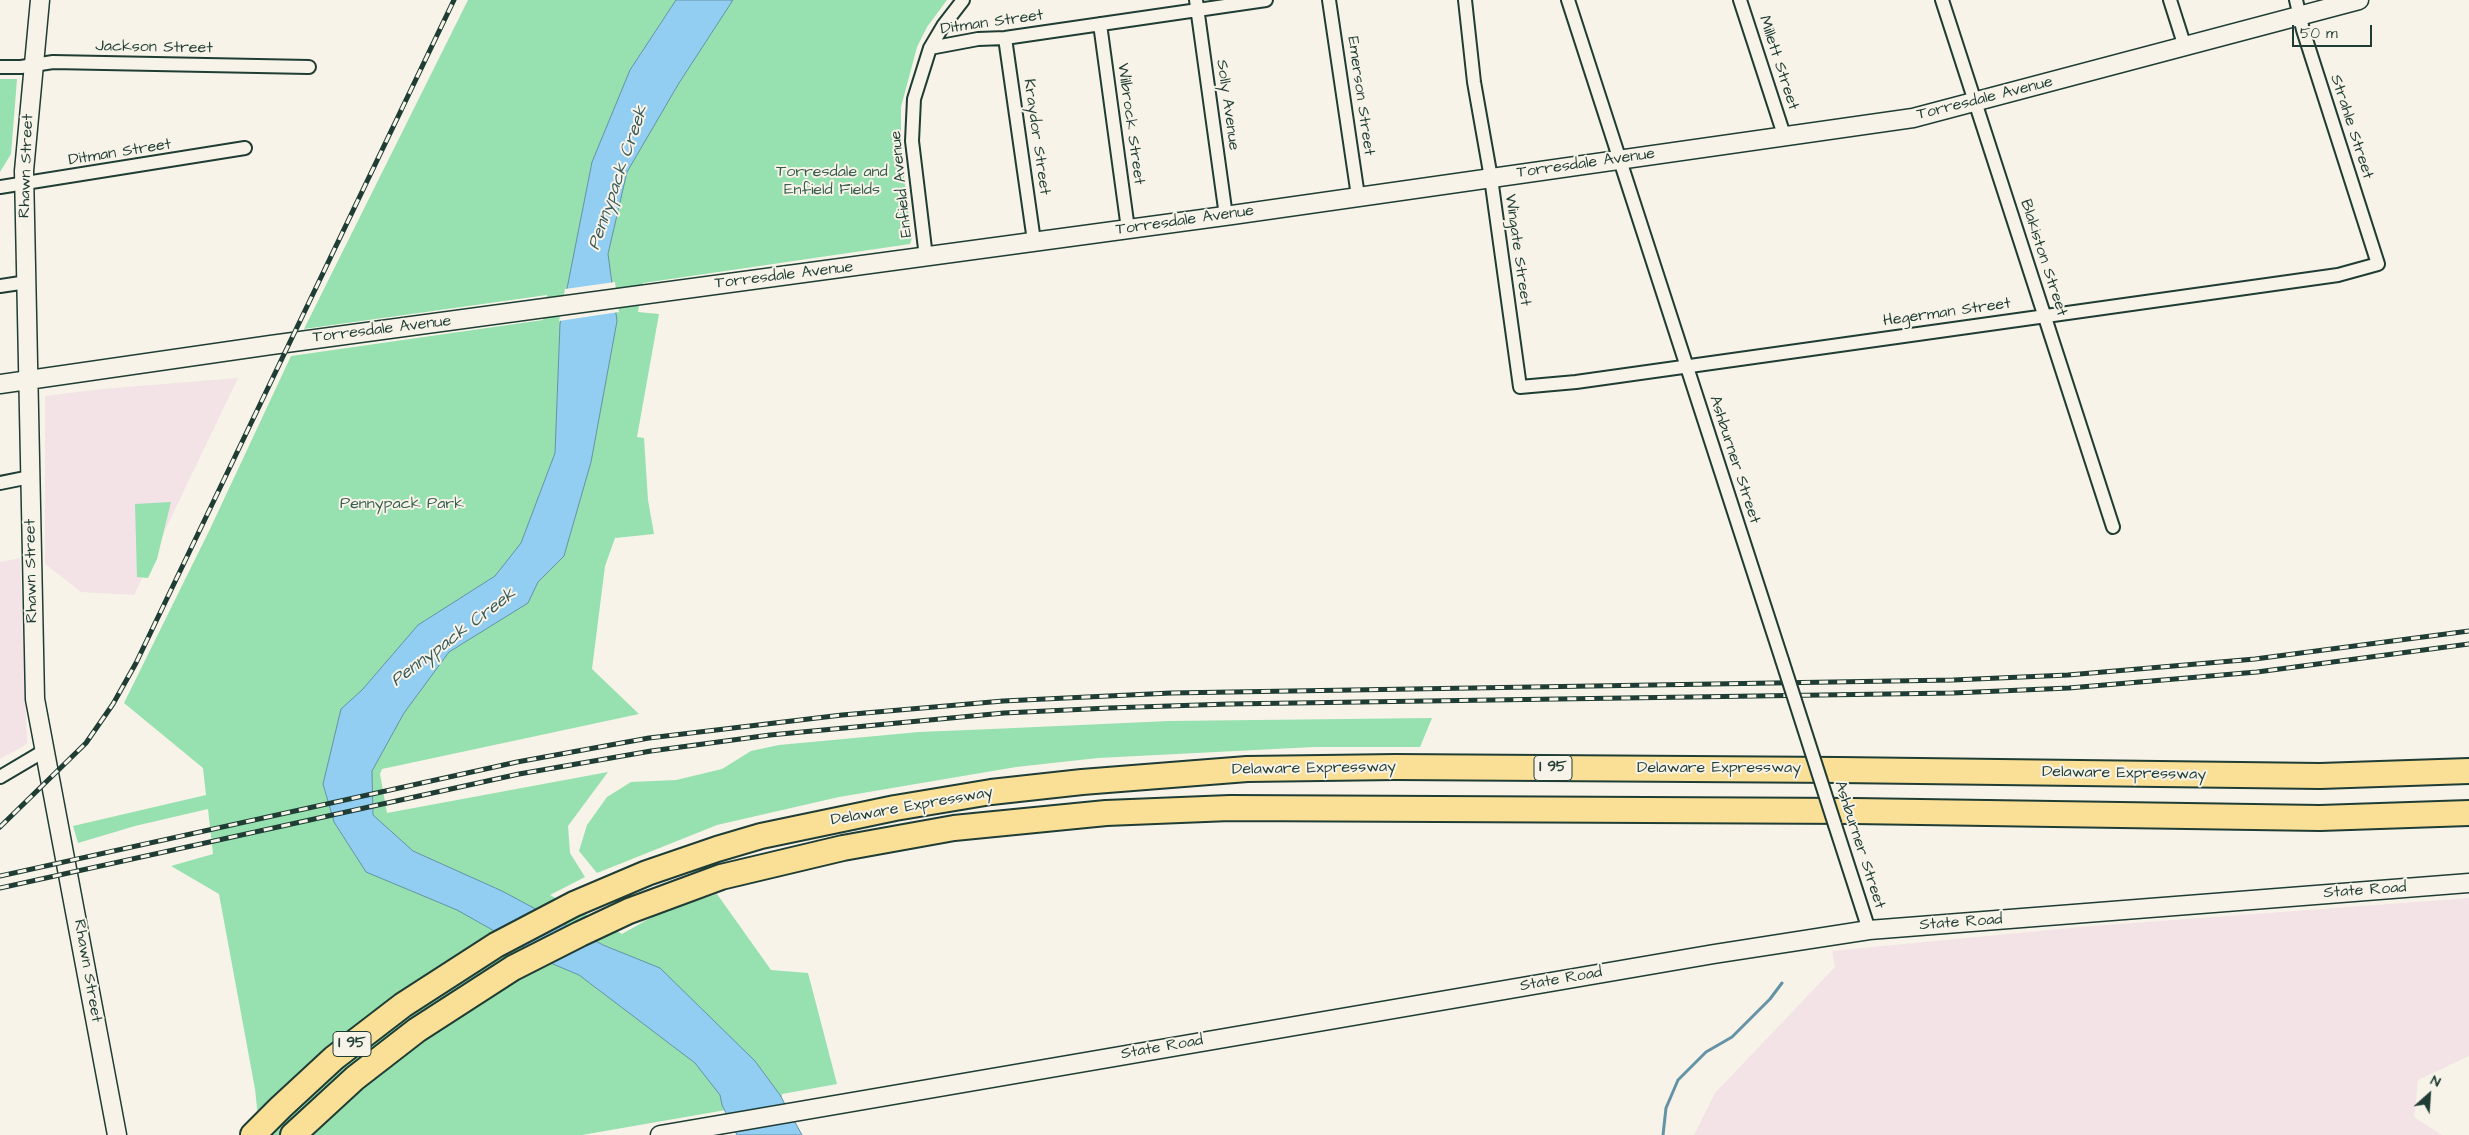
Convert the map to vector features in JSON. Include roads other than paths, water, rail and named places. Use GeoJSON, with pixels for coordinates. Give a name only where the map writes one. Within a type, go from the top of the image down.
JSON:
{"type":"FeatureCollection","features":[{"type":"Feature","properties":{"kind":"highway","name":"Delaware Expressway"},"geometry":{"type":"LineString","coordinates":[[253,1135],[281,1106],[334,1058],[403,1005],[496,945],[574,904],[647,872],[761,836],[895,808],[991,792],[1082,782],[1247,769],[1405,767],[2320,776],[2469,771]]}},
{"type":"Feature","properties":{"kind":"highway","name":"Delaware Expressway"},"geometry":{"type":"LineString","coordinates":[[293,1135],[333,1098],[417,1030],[488,983],[580,934],[678,892],[774,863],[892,837],[1022,820],[1230,808],[1844,811],[2320,818],[2469,813]]}},
{"type":"Feature","properties":{"kind":"main road","name":"Rhawn Street"},"geometry":{"type":"LineString","coordinates":[[40,0],[27,124],[24,184],[35,699],[117,1135]]}},
{"type":"Feature","properties":{"kind":"main road","name":"Torresdale Avenue"},"geometry":{"type":"LineString","coordinates":[[0,384],[270,344],[561,307],[641,294],[1226,216],[1913,118],[2185,46],[2298,8],[2359,0]]}},
{"type":"Feature","properties":{"kind":"main road","name":"State Road"},"geometry":{"type":"LineString","coordinates":[[660,1135],[1705,955],[1870,930],[2469,883]]}},
{"type":"Feature","properties":{"kind":"street","name":"Enfield Avenue"},"geometry":{"type":"LineString","coordinates":[[926,257],[914,158],[912,120],[918,81],[930,48],[943,26],[963,0]]}},
{"type":"Feature","properties":{"kind":"street","name":"Ditman Street"},"geometry":{"type":"LineString","coordinates":[[930,48],[978,39],[1005,38],[1100,24],[1197,5],[1266,0]]}},
{"type":"Feature","properties":{"kind":"street","name":"Emerson Street"},"geometry":{"type":"LineString","coordinates":[[1329,0],[1358,196]]}},
{"type":"Feature","properties":{"kind":"street","name":"Wingate Street"},"geometry":{"type":"LineString","coordinates":[[1465,0],[1475,88],[1491,178],[1520,386]]}},
{"type":"Feature","properties":{"kind":"street","name":"Ashburner Street"},"geometry":{"type":"LineString","coordinates":[[1568,0],[1870,930]]}},
{"type":"Feature","properties":{"kind":"street","name":"Millett Street"},"geometry":{"type":"LineString","coordinates":[[1740,0],[1784,136]]}},
{"type":"Feature","properties":{"kind":"street","name":"Blakiston Street"},"geometry":{"type":"LineString","coordinates":[[1942,0],[2113,527]]}},
{"type":"Feature","properties":{"kind":"street"},"geometry":{"type":"LineString","coordinates":[[2170,0],[2185,46]]}},
{"type":"Feature","properties":{"kind":"street","name":"Solly Avenue"},"geometry":{"type":"LineString","coordinates":[[1197,5],[1226,216]]}},
{"type":"Feature","properties":{"kind":"street","name":"Strahle Street"},"geometry":{"type":"LineString","coordinates":[[2298,8],[2378,264]]}},
{"type":"Feature","properties":{"kind":"street","name":"Wilbrock Street"},"geometry":{"type":"LineString","coordinates":[[1100,24],[1128,229]]}},
{"type":"Feature","properties":{"kind":"street","name":"Kraydor Street"},"geometry":{"type":"LineString","coordinates":[[1005,38],[1034,241]]}},
{"type":"Feature","properties":{"kind":"street","name":"Jackson Street"},"geometry":{"type":"LineString","coordinates":[[0,67],[33,66],[53,62],[308,67]]}},
{"type":"Feature","properties":{"kind":"street","name":"Ditman Street"},"geometry":{"type":"LineString","coordinates":[[0,187],[245,148]]}},
{"type":"Feature","properties":{"kind":"street","name":"Hegerman Street"},"geometry":{"type":"LineString","coordinates":[[1520,386],[1576,382],[2338,275],[2378,264]]}},
{"type":"Feature","properties":{"kind":"street"},"geometry":{"type":"LineString","coordinates":[[0,286],[27,282]]}},
{"type":"Feature","properties":{"kind":"street"},"geometry":{"type":"LineString","coordinates":[[0,483],[30,477]]}},
{"type":"Feature","properties":{"kind":"street"},"geometry":{"type":"LineString","coordinates":[[0,777],[44,751]]}},
{"type":"Feature","properties":{"kind":"water","name":"Pennypack Creek"},"geometry":{"type":"Polygon","coordinates":[[[676,0],[733,0],[679,83],[627,172],[608,254],[617,321],[591,462],[564,556],[538,582],[528,603],[449,652],[404,713],[372,771],[373,815],[413,851],[502,891],[603,945],[660,968],[755,1061],[780,1095],[802,1135],[737,1135],[722,1105],[720,1095],[695,1063],[579,975],[553,964],[457,910],[366,872],[334,822],[323,784],[341,709],[362,690],[418,625],[495,576],[521,543],[555,453],[560,324],[592,162],[630,70],[676,0]]]}},
{"type":"Feature","properties":{"kind":"waterway"},"geometry":{"type":"LineString","coordinates":[[1663,1135],[1666,1108],[1678,1080],[1706,1052],[1732,1037],[1770,999],[1782,983]]}},
{"type":"Feature","properties":{"kind":"railway"},"geometry":{"type":"LineString","coordinates":[[0,827],[86,743],[113,704],[136,663],[454,0]]}},
{"type":"Feature","properties":{"kind":"railway"},"geometry":{"type":"LineString","coordinates":[[0,876],[517,762],[649,738],[842,715],[1003,701],[1171,693],[1953,680],[2068,675],[2255,659],[2469,631]]}},
{"type":"Feature","properties":{"kind":"railway"},"geometry":{"type":"LineString","coordinates":[[0,888],[519,774],[651,751],[770,735],[1004,713],[1109,708],[1229,704],[1953,693],[2069,688],[2257,672],[2469,644]]}},
{"type":"Feature","properties":{"kind":"park label","name":"Torresdale and Enfield Fields"},"geometry":{"type":"Point","coordinates":[832,182]}},
{"type":"Feature","properties":{"kind":"park label","name":"Pennypack Park"},"geometry":{"type":"Point","coordinates":[402,505]}}]}
